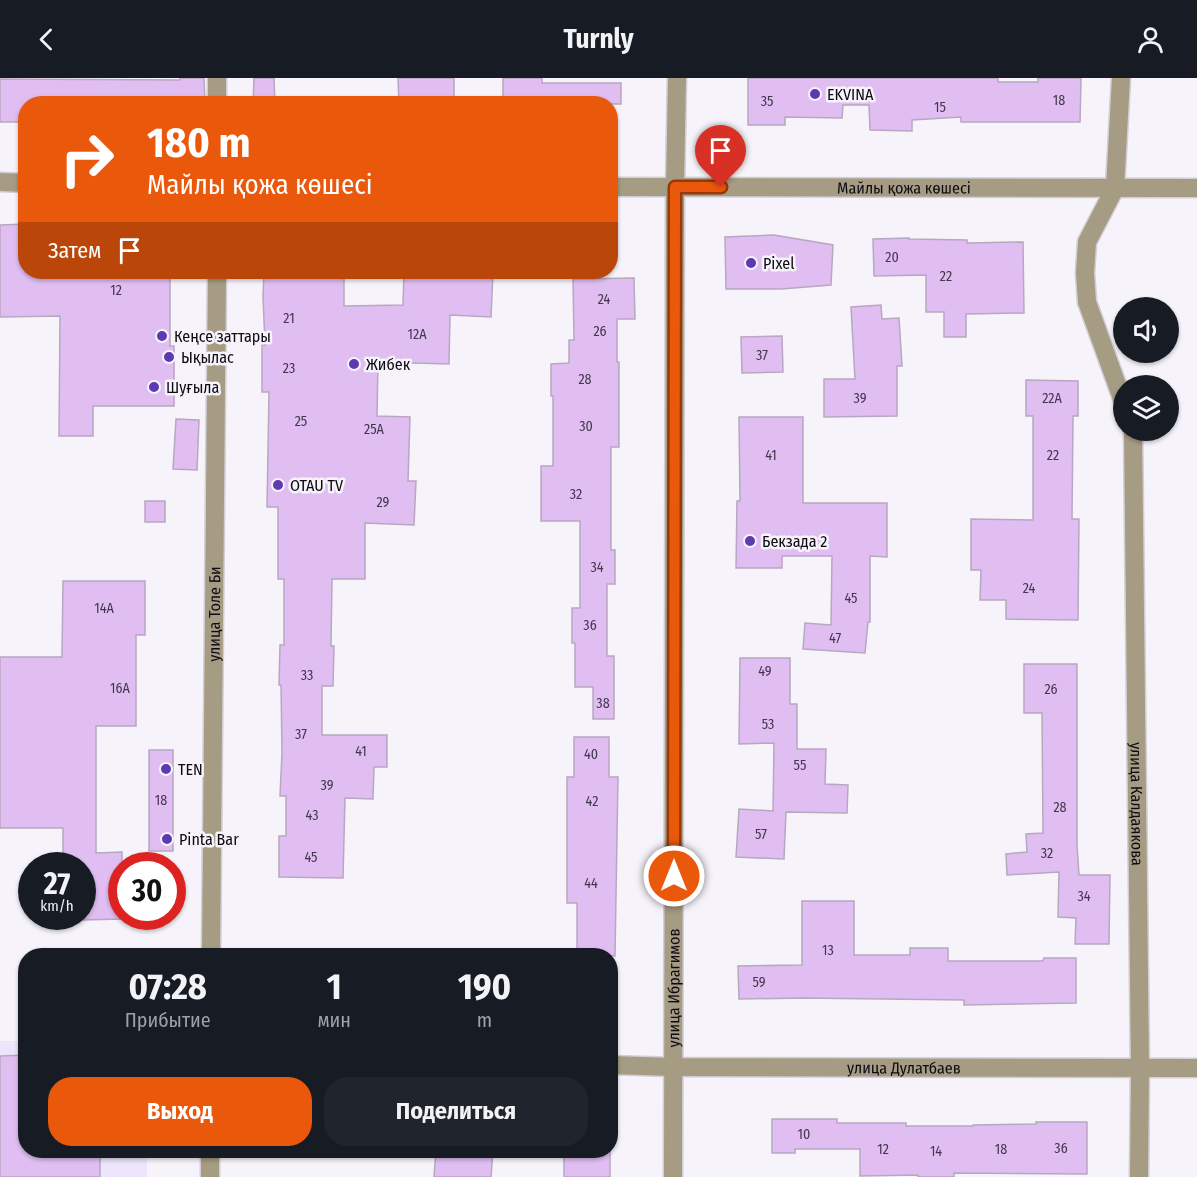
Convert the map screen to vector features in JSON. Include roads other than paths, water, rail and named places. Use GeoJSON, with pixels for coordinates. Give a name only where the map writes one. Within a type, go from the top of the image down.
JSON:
{"type":"FeatureCollection","features":[{"type":"Feature","properties":{"kind":"street"},"geometry":{"type":"LineString","coordinates":[[217,78],[217,96]]}},
{"type":"Feature","properties":{"kind":"street","name":"улица Ибрагимов"},"geometry":{"type":"LineString","coordinates":[[673,1177],[677,78]]}},
{"type":"Feature","properties":{"kind":"street"},"geometry":{"type":"LineString","coordinates":[[1113,375],[1087,302],[1085,273],[1087,242],[1115,188],[1121,78]]}},
{"type":"Feature","properties":{"kind":"street"},"geometry":{"type":"LineString","coordinates":[[0,182],[18,183]]}},
{"type":"Feature","properties":{"kind":"street","name":"Майлы қожа көшесі"},"geometry":{"type":"LineString","coordinates":[[618,188],[1197,188]]}},
{"type":"Feature","properties":{"kind":"street","name":"улица Толе Би"},"geometry":{"type":"LineString","coordinates":[[211,948],[217,279]]}},
{"type":"Feature","properties":{"kind":"street","name":"улица Калдаякова"},"geometry":{"type":"LineString","coordinates":[[1133,441],[1140,1068],[1138,1177]]}},
{"type":"Feature","properties":{"kind":"street","name":"улица Дулатбаев"},"geometry":{"type":"LineString","coordinates":[[618,1065],[1197,1068]]}},
{"type":"Feature","properties":{"kind":"street"},"geometry":{"type":"LineString","coordinates":[[210,1158],[210,1177]]}},
{"type":"Feature","properties":{"kind":"place","name":"EKVINA"},"geometry":{"type":"Point","coordinates":[815,94]}},
{"type":"Feature","properties":{"kind":"place","name":"Pixel"},"geometry":{"type":"Point","coordinates":[751,263]}},
{"type":"Feature","properties":{"kind":"place","name":"Кеңсе заттары"},"geometry":{"type":"Point","coordinates":[162,336]}},
{"type":"Feature","properties":{"kind":"place","name":"Ықылас"},"geometry":{"type":"Point","coordinates":[169,357]}},
{"type":"Feature","properties":{"kind":"place","name":"Жибек"},"geometry":{"type":"Point","coordinates":[354,364]}},
{"type":"Feature","properties":{"kind":"place","name":"Шуғыла"},"geometry":{"type":"Point","coordinates":[154,387]}},
{"type":"Feature","properties":{"kind":"place","name":"OTAU TV"},"geometry":{"type":"Point","coordinates":[278,485]}},
{"type":"Feature","properties":{"kind":"place","name":"Бекзада 2"},"geometry":{"type":"Point","coordinates":[750,541]}},
{"type":"Feature","properties":{"kind":"place","name":"TEN"},"geometry":{"type":"Point","coordinates":[166,769]}},
{"type":"Feature","properties":{"kind":"place","name":"Pinta Bar"},"geometry":{"type":"Point","coordinates":[167,839]}}]}
